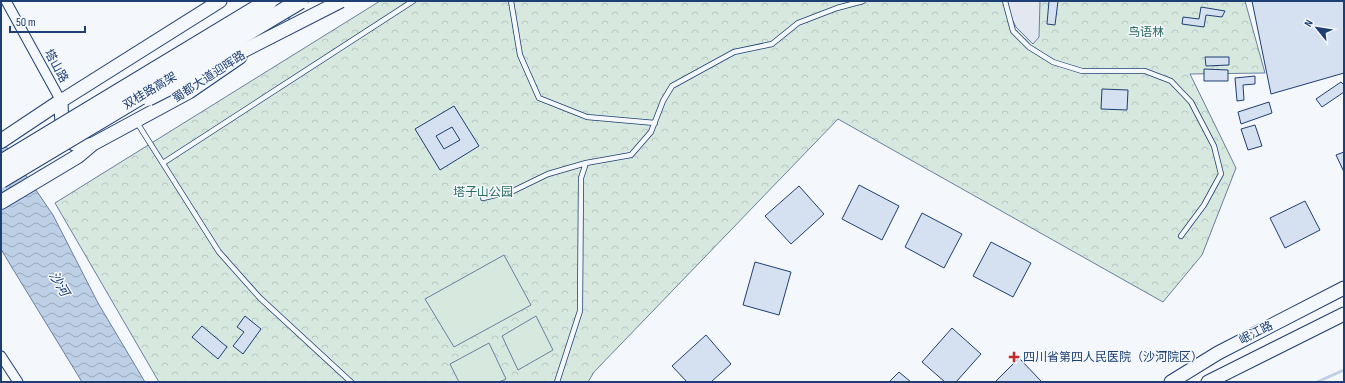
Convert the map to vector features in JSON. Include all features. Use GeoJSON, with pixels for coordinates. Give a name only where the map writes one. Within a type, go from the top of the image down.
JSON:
{"type":"FeatureCollection","features":[{"type":"Feature","properties":{"kind":"highway","name":"双桂路高架"},"geometry":{"type":"LineString","coordinates":[[1,163],[269,1]]}},
{"type":"Feature","properties":{"kind":"highway","name":"双桂路高架"},"geometry":{"type":"LineString","coordinates":[[1,180],[300,1]]}},
{"type":"Feature","properties":{"kind":"main road"},"geometry":{"type":"LineString","coordinates":[[1,141],[61,101],[220,1]]}},
{"type":"Feature","properties":{"kind":"main road","name":"蜀都大道迎晖路"},"geometry":{"type":"LineString","coordinates":[[91,145],[190,92],[322,1]]}},
{"type":"Feature","properties":{"kind":"main road"},"geometry":{"type":"LineString","coordinates":[[83,131],[341,1]]}},
{"type":"Feature","properties":{"kind":"main road"},"geometry":{"type":"LineString","coordinates":[[1,168],[44,142],[58,124],[61,101]]}},
{"type":"Feature","properties":{"kind":"main road"},"geometry":{"type":"LineString","coordinates":[[61,101],[61,124],[66,136],[72,143],[81,147],[91,145]]}},
{"type":"Feature","properties":{"kind":"main road"},"geometry":{"type":"LineString","coordinates":[[1,202],[78,156],[91,145]]}},
{"type":"Feature","properties":{"kind":"main road","name":"岷江路"},"geometry":{"type":"LineString","coordinates":[[1171,382],[1184,378],[1218,353],[1344,288]]}},
{"type":"Feature","properties":{"kind":"main road","name":"岷江路"},"geometry":{"type":"LineString","coordinates":[[1208,382],[1344,314]]}},
{"type":"Feature","properties":{"kind":"street","name":"塔山路"},"geometry":{"type":"LineString","coordinates":[[6,1],[61,101]]}},
{"type":"Feature","properties":{"kind":"street"},"geometry":{"type":"LineString","coordinates":[[1,356],[18,382]]}},
{"type":"Feature","properties":{"kind":"lane"},"geometry":{"type":"LineString","coordinates":[[163,163],[413,1]]}},
{"type":"Feature","properties":{"kind":"lane"},"geometry":{"type":"LineString","coordinates":[[512,1],[520,55],[539,98],[587,117],[655,123]]}},
{"type":"Feature","properties":{"kind":"lane"},"geometry":{"type":"LineString","coordinates":[[482,198],[513,191],[548,174],[586,163],[631,155],[651,132],[663,101],[672,86],[734,52],[772,44],[798,23],[837,8],[863,1]]}},
{"type":"Feature","properties":{"kind":"lane"},"geometry":{"type":"LineString","coordinates":[[1004,1],[1013,31],[1029,47],[1054,62],[1082,72],[1145,71],[1171,81],[1191,102],[1214,146],[1221,174],[1204,206],[1180,236]]}},
{"type":"Feature","properties":{"kind":"lane"},"geometry":{"type":"LineString","coordinates":[[136,121],[219,252],[260,298],[351,382]]}},
{"type":"Feature","properties":{"kind":"lane"},"geometry":{"type":"LineString","coordinates":[[557,382],[580,311],[581,178],[586,163]]}},
{"type":"Feature","properties":{"kind":"green space","name":"塔子山公园"},"geometry":{"type":"Polygon","coordinates":[[[380,1],[1245,1],[1265,73],[1190,74],[1236,168],[1202,255],[1163,302],[838,119],[594,372],[588,382],[159,382],[55,203],[380,1]]]}},
{"type":"Feature","properties":{"kind":"green space"},"geometry":{"type":"Polygon","coordinates":[[[504,255],[531,305],[454,347],[425,299],[504,255]]]}},
{"type":"Feature","properties":{"kind":"green space"},"geometry":{"type":"Polygon","coordinates":[[[536,316],[553,350],[518,370],[502,336],[536,316]]]}},
{"type":"Feature","properties":{"kind":"green space"},"geometry":{"type":"Polygon","coordinates":[[[489,343],[506,379],[499,382],[459,382],[450,364],[489,343]]]}},
{"type":"Feature","properties":{"kind":"shaded area"},"geometry":{"type":"Polygon","coordinates":[[[1008,1],[1040,1],[1039,37],[1033,44],[1016,27],[1006,7],[1008,1]]]}},
{"type":"Feature","properties":{"kind":"water","name":"沙河"},"geometry":{"type":"Polygon","coordinates":[[[1,139],[53,215],[98,303],[145,382],[82,382],[8,261],[1,249],[1,139]]]}},
{"type":"Feature","properties":{"kind":"building"},"geometry":{"type":"Polygon","coordinates":[[[1049,1],[1058,1],[1055,25],[1047,24],[1049,1]]]}},
{"type":"Feature","properties":{"kind":"building"},"geometry":{"type":"Polygon","coordinates":[[[1252,1],[1344,1],[1344,73],[1271,94],[1252,1]]]}},
{"type":"Feature","properties":{"kind":"building"},"geometry":{"type":"Polygon","coordinates":[[[1201,7],[1225,11],[1222,17],[1206,15],[1204,27],[1182,24],[1183,17],[1199,19],[1201,7]]]}},
{"type":"Feature","properties":{"kind":"building"},"geometry":{"type":"Polygon","coordinates":[[[1205,57],[1229,57],[1229,65],[1206,66],[1205,57]]]}},
{"type":"Feature","properties":{"kind":"building"},"geometry":{"type":"Polygon","coordinates":[[[1204,69],[1228,70],[1228,81],[1204,81],[1204,69]]]}},
{"type":"Feature","properties":{"kind":"building"},"geometry":{"type":"Polygon","coordinates":[[[1255,76],[1255,84],[1243,85],[1244,100],[1237,101],[1235,78],[1255,76]]]}},
{"type":"Feature","properties":{"kind":"building"},"geometry":{"type":"Polygon","coordinates":[[[1341,82],[1344,85],[1344,92],[1322,107],[1316,99],[1341,82]]]}},
{"type":"Feature","properties":{"kind":"building"},"geometry":{"type":"Polygon","coordinates":[[[1102,89],[1128,90],[1127,110],[1101,109],[1102,89]]]}},
{"type":"Feature","properties":{"kind":"building"},"geometry":{"type":"Polygon","coordinates":[[[1269,102],[1272,113],[1241,124],[1238,112],[1269,102]]]}},
{"type":"Feature","properties":{"kind":"building"},"geometry":{"type":"Polygon","coordinates":[[[454,106],[479,146],[440,170],[415,129],[454,106]]]}},
{"type":"Feature","properties":{"kind":"building"},"geometry":{"type":"Polygon","coordinates":[[[1255,125],[1262,146],[1248,150],[1241,129],[1255,125]]]}},
{"type":"Feature","properties":{"kind":"building"},"geometry":{"type":"Polygon","coordinates":[[[452,127],[460,140],[444,149],[436,136],[452,127]]]}},
{"type":"Feature","properties":{"kind":"building"},"geometry":{"type":"Polygon","coordinates":[[[1344,152],[1344,172],[1336,155],[1344,152]]]}},
{"type":"Feature","properties":{"kind":"building"},"geometry":{"type":"Polygon","coordinates":[[[859,185],[899,206],[882,240],[842,219],[859,185]]]}},
{"type":"Feature","properties":{"kind":"building"},"geometry":{"type":"Polygon","coordinates":[[[799,186],[824,214],[791,244],[765,216],[799,186]]]}},
{"type":"Feature","properties":{"kind":"building"},"geometry":{"type":"Polygon","coordinates":[[[1305,201],[1320,230],[1285,248],[1270,218],[1305,201]]]}},
{"type":"Feature","properties":{"kind":"building"},"geometry":{"type":"Polygon","coordinates":[[[922,213],[962,234],[944,268],[905,247],[922,213]]]}},
{"type":"Feature","properties":{"kind":"building"},"geometry":{"type":"Polygon","coordinates":[[[991,242],[1031,263],[1013,297],[973,276],[991,242]]]}},
{"type":"Feature","properties":{"kind":"building"},"geometry":{"type":"Polygon","coordinates":[[[755,262],[791,272],[779,315],[743,305],[755,262]]]}},
{"type":"Feature","properties":{"kind":"building"},"geometry":{"type":"Polygon","coordinates":[[[245,316],[261,329],[243,354],[233,346],[244,332],[237,327],[245,316]]]}},
{"type":"Feature","properties":{"kind":"building"},"geometry":{"type":"Polygon","coordinates":[[[202,326],[227,347],[218,359],[192,337],[202,326]]]}},
{"type":"Feature","properties":{"kind":"building"},"geometry":{"type":"Polygon","coordinates":[[[952,328],[981,354],[956,382],[945,382],[922,362],[952,328]]]}},
{"type":"Feature","properties":{"kind":"building"},"geometry":{"type":"Polygon","coordinates":[[[706,335],[731,364],[711,382],[687,382],[672,366],[706,335]]]}},
{"type":"Feature","properties":{"kind":"building"},"geometry":{"type":"Polygon","coordinates":[[[1019,358],[1041,381],[1040,382],[995,382],[1019,358]]]}},
{"type":"Feature","properties":{"kind":"building"},"geometry":{"type":"Polygon","coordinates":[[[899,372],[911,382],[889,382],[899,372]]]}},
{"type":"Feature","properties":{"kind":"waterway"},"geometry":{"type":"LineString","coordinates":[[1317,382],[1344,370]]}},
{"type":"Feature","properties":{"kind":"place","name":"四川省第四人民医院（沙河院区）"},"geometry":{"type":"Point","coordinates":[1014,357]}},
{"type":"Feature","properties":{"kind":"park label","name":"鸟语林"},"geometry":{"type":"Point","coordinates":[1146,32]}}]}
